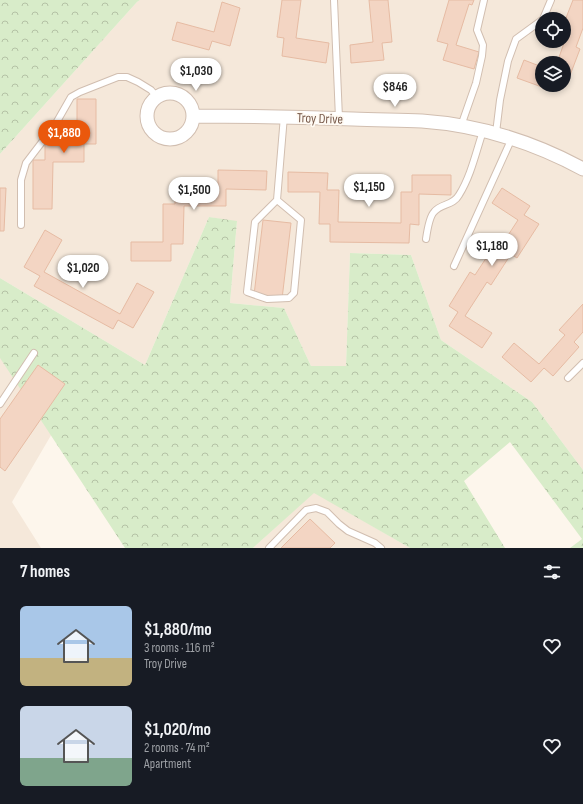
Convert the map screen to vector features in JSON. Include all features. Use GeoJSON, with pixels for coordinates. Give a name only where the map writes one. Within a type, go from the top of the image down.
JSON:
{"type":"FeatureCollection","features":[{"type":"Feature","properties":{"kind":"street"},"geometry":{"type":"LineString","coordinates":[[163,94],[177,94],[188,102],[193,116],[187,131],[181,136],[166,138],[159,136],[152,131],[148,125],[148,109],[151,102],[157,97],[163,94]]}},
{"type":"Feature","properties":{"kind":"street","name":"Troy Drive"},"geometry":{"type":"LineString","coordinates":[[193,116],[284,116],[339,118],[423,122],[461,126],[512,138],[562,158],[583,169]]}},
{"type":"Feature","properties":{"kind":"lane"},"geometry":{"type":"LineString","coordinates":[[334,0],[339,118]]}},
{"type":"Feature","properties":{"kind":"lane"},"geometry":{"type":"LineString","coordinates":[[461,126],[476,83],[482,56],[483,45],[477,30],[484,0]]}},
{"type":"Feature","properties":{"kind":"lane"},"geometry":{"type":"LineString","coordinates":[[546,12],[551,0]]}},
{"type":"Feature","properties":{"kind":"lane"},"geometry":{"type":"LineString","coordinates":[[426,239],[433,212],[454,202],[459,195],[489,132],[500,100],[508,61],[516,40],[535,26]]}},
{"type":"Feature","properties":{"kind":"lane"},"geometry":{"type":"LineString","coordinates":[[21,225],[22,180],[26,163],[55,125],[72,97],[80,92],[118,77],[127,77],[151,90],[157,97]]}},
{"type":"Feature","properties":{"kind":"lane"},"geometry":{"type":"LineString","coordinates":[[277,200],[301,220],[294,293],[289,298],[267,299],[247,292],[255,222],[277,200],[284,116]]}},
{"type":"Feature","properties":{"kind":"lane"},"geometry":{"type":"LineString","coordinates":[[454,266],[512,138]]}},
{"type":"Feature","properties":{"kind":"lane"},"geometry":{"type":"LineString","coordinates":[[0,404],[34,353]]}},
{"type":"Feature","properties":{"kind":"lane"},"geometry":{"type":"LineString","coordinates":[[568,378],[583,363]]}},
{"type":"Feature","properties":{"kind":"lane"},"geometry":{"type":"LineString","coordinates":[[269,548],[306,510],[316,508],[327,512],[338,524],[348,531],[375,543],[381,548]]}},
{"type":"Feature","properties":{"kind":"shaded area"},"geometry":{"type":"Polygon","coordinates":[[[140,0],[583,0],[583,470],[532,402],[441,340],[411,255],[350,253],[346,366],[311,366],[284,308],[230,303],[237,222],[209,217],[145,365],[0,278],[0,154],[140,0]]]}},
{"type":"Feature","properties":{"kind":"shaded area"},"geometry":{"type":"Polygon","coordinates":[[[0,320],[88,372],[12,502],[41,548],[0,548],[0,320]]]}},
{"type":"Feature","properties":{"kind":"shaded area"},"geometry":{"type":"Polygon","coordinates":[[[314,492],[410,548],[253,548],[314,492]]]}},
{"type":"Feature","properties":{"kind":"green space"},"geometry":{"type":"Polygon","coordinates":[[[0,0],[140,0],[0,154],[0,0]]]}},
{"type":"Feature","properties":{"kind":"green space"},"geometry":{"type":"Polygon","coordinates":[[[209,217],[237,221],[230,303],[284,308],[311,366],[346,366],[350,253],[411,255],[441,340],[532,402],[583,470],[583,548],[570,548],[582,539],[510,442],[464,481],[505,548],[410,548],[314,493],[253,548],[125,548],[0,358],[0,278],[145,365],[209,217]]]}},
{"type":"Feature","properties":{"kind":"building"},"geometry":{"type":"Polygon","coordinates":[[[282,0],[301,0],[296,38],[329,43],[326,63],[282,56],[284,38],[277,37],[282,0]]]}},
{"type":"Feature","properties":{"kind":"building"},"geometry":{"type":"Polygon","coordinates":[[[369,0],[388,0],[392,42],[382,43],[384,60],[351,63],[350,45],[373,42],[369,0]]]}},
{"type":"Feature","properties":{"kind":"building"},"geometry":{"type":"Polygon","coordinates":[[[449,0],[474,0],[472,5],[469,4],[456,45],[479,52],[474,69],[443,60],[448,44],[437,41],[449,0]]]}},
{"type":"Feature","properties":{"kind":"building"},"geometry":{"type":"Polygon","coordinates":[[[573,0],[583,0],[583,28],[576,47],[580,49],[571,73],[571,56],[559,56],[562,48],[571,48],[571,12],[568,12],[573,0]]]}},
{"type":"Feature","properties":{"kind":"building"},"geometry":{"type":"Polygon","coordinates":[[[222,2],[240,8],[230,46],[212,41],[209,50],[172,40],[177,22],[214,32],[222,2]]]}},
{"type":"Feature","properties":{"kind":"building"},"geometry":{"type":"Polygon","coordinates":[[[524,60],[535,64],[535,84],[517,78],[524,60]]]}},
{"type":"Feature","properties":{"kind":"building"},"geometry":{"type":"Polygon","coordinates":[[[77,99],[96,99],[96,144],[84,144],[84,162],[53,162],[52,209],[33,209],[33,160],[45,160],[45,141],[77,142],[77,99]]]}},
{"type":"Feature","properties":{"kind":"building"},"geometry":{"type":"Polygon","coordinates":[[[218,170],[267,171],[266,190],[226,189],[226,206],[184,206],[183,244],[171,244],[171,261],[131,261],[131,242],[163,242],[163,204],[175,204],[175,187],[218,187],[218,170]]]}},
{"type":"Feature","properties":{"kind":"building"},"geometry":{"type":"Polygon","coordinates":[[[288,172],[328,173],[327,190],[339,190],[338,222],[401,223],[401,192],[412,192],[412,175],[451,175],[451,195],[419,194],[419,225],[410,224],[409,243],[330,242],[330,224],[319,224],[320,192],[288,192],[288,172]]]}},
{"type":"Feature","properties":{"kind":"building"},"geometry":{"type":"Polygon","coordinates":[[[0,188],[6,188],[4,231],[0,231],[0,188]]]}},
{"type":"Feature","properties":{"kind":"building"},"geometry":{"type":"Polygon","coordinates":[[[502,188],[530,206],[524,215],[539,224],[517,258],[511,254],[491,285],[487,282],[465,316],[492,333],[482,348],[449,326],[458,312],[449,306],[470,272],[475,275],[496,243],[501,246],[518,220],[492,203],[502,188]]]}},
{"type":"Feature","properties":{"kind":"building"},"geometry":{"type":"Polygon","coordinates":[[[263,220],[291,223],[282,299],[254,295],[263,220]]]}},
{"type":"Feature","properties":{"kind":"building"},"geometry":{"type":"Polygon","coordinates":[[[45,230],[62,240],[44,272],[120,314],[137,283],[154,292],[133,328],[118,320],[113,329],[34,286],[40,276],[24,267],[45,230]]]}},
{"type":"Feature","properties":{"kind":"building"},"geometry":{"type":"Polygon","coordinates":[[[583,304],[583,332],[574,342],[579,347],[553,376],[544,368],[531,382],[502,357],[514,343],[539,364],[565,335],[559,330],[583,304]]]}},
{"type":"Feature","properties":{"kind":"building"},"geometry":{"type":"Polygon","coordinates":[[[38,365],[65,384],[5,471],[0,467],[0,419],[38,365]]]}},
{"type":"Feature","properties":{"kind":"building"},"geometry":{"type":"Polygon","coordinates":[[[310,519],[335,543],[330,548],[281,548],[310,519]]]}}]}
